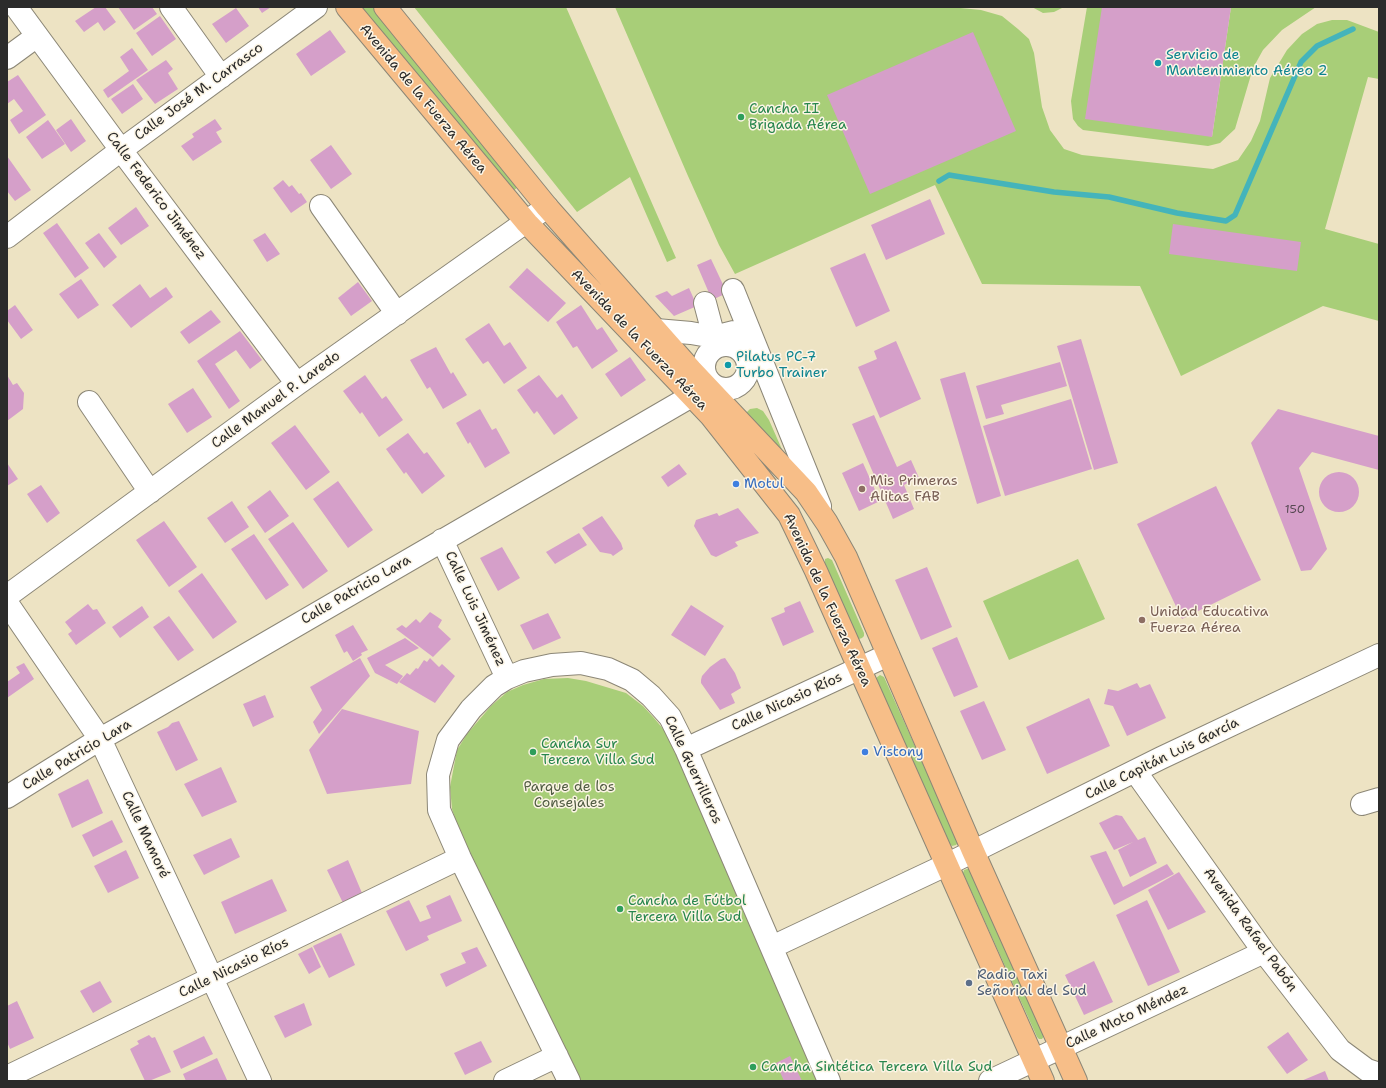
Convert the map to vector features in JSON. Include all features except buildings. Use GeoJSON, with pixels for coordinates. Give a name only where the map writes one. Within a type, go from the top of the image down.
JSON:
{"type":"FeatureCollection","features":[{"type":"Feature","properties":{"kind":"highway","name":"Avenida de la Fuerza Aérea"},"geometry":{"type":"LineString","coordinates":[[347,7],[527,223],[695,380]]}},
{"type":"Feature","properties":{"kind":"highway","name":"Avenida de la Fuerza Aérea"},"geometry":{"type":"LineString","coordinates":[[385,7],[547,207],[656,330],[718,411],[789,514],[807,551],[1043,1081]]}},
{"type":"Feature","properties":{"kind":"highway","name":"Avenida de la Fuerza Aérea"},"geometry":{"type":"LineString","coordinates":[[718,411],[806,492],[827,523],[846,557],[973,851],[1076,1081]]}},
{"type":"Feature","properties":{"kind":"street","name":"Calle Federico Jiménez"},"geometry":{"type":"LineString","coordinates":[[16,7],[121,150],[297,384]]}},
{"type":"Feature","properties":{"kind":"street"},"geometry":{"type":"LineString","coordinates":[[171,7],[221,77]]}},
{"type":"Feature","properties":{"kind":"street","name":"Calle José M. Carrasco"},"geometry":{"type":"LineString","coordinates":[[7,237],[121,150],[316,7]]}},
{"type":"Feature","properties":{"kind":"street"},"geometry":{"type":"LineString","coordinates":[[7,58],[37,36]]}},
{"type":"Feature","properties":{"kind":"street"},"geometry":{"type":"LineString","coordinates":[[321,206],[397,314]]}},
{"type":"Feature","properties":{"kind":"street","name":"Calle Manuel P. Laredo"},"geometry":{"type":"LineString","coordinates":[[7,596],[297,384],[527,223],[547,207]]}},
{"type":"Feature","properties":{"kind":"street"},"geometry":{"type":"LineString","coordinates":[[733,290],[827,523]]}},
{"type":"Feature","properties":{"kind":"street"},"geometry":{"type":"LineString","coordinates":[[705,303],[714,337]]}},
{"type":"Feature","properties":{"kind":"street"},"geometry":{"type":"LineString","coordinates":[[656,330],[691,333],[714,337],[737,332],[754,343]]}},
{"type":"Feature","properties":{"kind":"street"},"geometry":{"type":"LineString","coordinates":[[695,380],[700,351],[714,337]]}},
{"type":"Feature","properties":{"kind":"street"},"geometry":{"type":"LineString","coordinates":[[718,411],[768,378]]}},
{"type":"Feature","properties":{"kind":"street","name":"Calle Patricio Lara"},"geometry":{"type":"LineString","coordinates":[[7,798],[100,739],[118,730],[442,540],[695,380]]}},
{"type":"Feature","properties":{"kind":"street"},"geometry":{"type":"LineString","coordinates":[[89,402],[150,492]]}},
{"type":"Feature","properties":{"kind":"street","name":"Calle Luis Jiménez"},"geometry":{"type":"LineString","coordinates":[[442,540],[507,678]]}},
{"type":"Feature","properties":{"kind":"street","name":"Calle Mamoré"},"geometry":{"type":"LineString","coordinates":[[7,603],[100,739],[260,1081]]}},
{"type":"Feature","properties":{"kind":"street","name":"Calle Nicasio Ríos"},"geometry":{"type":"LineString","coordinates":[[686,749],[888,655]]}},
{"type":"Feature","properties":{"kind":"street","name":"Calle Capitán Luis García"},"geometry":{"type":"LineString","coordinates":[[772,947],[946,865],[1135,771],[1379,655]]}},
{"type":"Feature","properties":{"kind":"street","name":"Calle Guerrilleros"},"geometry":{"type":"LineString","coordinates":[[569,1081],[460,858],[439,810],[438,775],[448,740],[471,708],[494,686],[507,678],[524,671],[552,665],[581,663],[608,669],[632,680],[651,696],[670,717],[686,749],[830,1081]]}},
{"type":"Feature","properties":{"kind":"street","name":"Avenida Rafael Pabón"},"geometry":{"type":"LineString","coordinates":[[1135,771],[1264,952],[1340,1050],[1367,1070],[1379,1074]]}},
{"type":"Feature","properties":{"kind":"street","name":"Calle Nicasio Ríos"},"geometry":{"type":"LineString","coordinates":[[7,1077],[460,858]]}},
{"type":"Feature","properties":{"kind":"street","name":"Calle Moto Méndez"},"geometry":{"type":"LineString","coordinates":[[990,1081],[1264,952]]}},
{"type":"Feature","properties":{"kind":"street"},"geometry":{"type":"LineString","coordinates":[[505,1081],[557,1056]]}},
{"type":"Feature","properties":{"kind":"green space"},"geometry":{"type":"Polygon","coordinates":[[[359,7],[375,7],[519,186],[511,193],[359,7]]]}},
{"type":"Feature","properties":{"kind":"green space"},"geometry":{"type":"Polygon","coordinates":[[[414,7],[566,7],[676,258],[667,262],[630,177],[577,212],[414,7]]]}},
{"type":"Feature","properties":{"kind":"green space"},"geometry":{"type":"Polygon","coordinates":[[[615,7],[950,7],[981,10],[1002,16],[1029,39],[1034,53],[1042,107],[1050,130],[1064,149],[1082,155],[1213,169],[1238,160],[1251,141],[1260,121],[1270,78],[1287,50],[1302,34],[1317,24],[1332,20],[1347,20],[1379,32],[1379,79],[1368,77],[1325,229],[1379,244],[1379,321],[1323,306],[1181,376],[1140,286],[982,284],[935,185],[735,274],[719,245],[615,7]]]}},
{"type":"Feature","properties":{"kind":"green space"},"geometry":{"type":"Polygon","coordinates":[[[1032,7],[1064,7],[1054,12],[1043,13],[1032,7]]]}},
{"type":"Feature","properties":{"kind":"green space"},"geometry":{"type":"Polygon","coordinates":[[[1087,7],[1102,7],[1212,137],[1231,7],[1316,7],[1282,30],[1263,50],[1253,68],[1235,129],[1220,143],[1208,146],[1083,130],[1078,126],[1073,119],[1071,101],[1087,7]]]}},
{"type":"Feature","properties":{"kind":"green space"},"geometry":{"type":"Polygon","coordinates":[[[757,408],[763,411],[769,420],[788,463],[746,413],[750,409],[757,408]]]}},
{"type":"Feature","properties":{"kind":"green space"},"geometry":{"type":"Polygon","coordinates":[[[828,558],[832,560],[864,633],[862,638],[859,639],[857,637],[825,564],[825,559],[828,558]]]}},
{"type":"Feature","properties":{"kind":"green space"},"geometry":{"type":"Polygon","coordinates":[[[1078,559],[1105,619],[1009,660],[983,601],[1078,559]]]}},
{"type":"Feature","properties":{"kind":"green space"},"geometry":{"type":"Polygon","coordinates":[[[880,675],[884,677],[957,840],[958,843],[956,845],[952,846],[950,844],[876,681],[876,678],[880,675]]]}},
{"type":"Feature","properties":{"kind":"green space","name":"Parque de los Consejales"},"geometry":{"type":"Polygon","coordinates":[[[568,678],[586,681],[626,693],[643,706],[664,730],[672,745],[819,1081],[578,1081],[459,831],[452,809],[450,787],[457,750],[467,734],[491,706],[507,692],[523,685],[544,679],[568,678]]]}},
{"type":"Feature","properties":{"kind":"green space"},"geometry":{"type":"Polygon","coordinates":[[[970,869],[1044,1036],[1042,1039],[1037,1037],[963,873],[964,870],[970,869]]]}},
{"type":"Feature","properties":{"kind":"waterway"},"geometry":{"type":"LineString","coordinates":[[939,181],[949,175],[1054,192],[1109,197],[1177,213],[1226,221],[1235,215],[1301,62],[1317,46],[1353,29]]}},
{"type":"Feature","properties":{"kind":"place","name":"Servicio de Mantenimiento Aéreo 2"},"geometry":{"type":"Point","coordinates":[1158,63]}},
{"type":"Feature","properties":{"kind":"place","name":"Cancha II Brigada Aérea"},"geometry":{"type":"Point","coordinates":[741,117]}},
{"type":"Feature","properties":{"kind":"place","name":"Pilatus PC-7 Turbo Trainer"},"geometry":{"type":"Point","coordinates":[728,365]}},
{"type":"Feature","properties":{"kind":"place","name":"Motul"},"geometry":{"type":"Point","coordinates":[736,484]}},
{"type":"Feature","properties":{"kind":"place","name":"Mis Primeras Alitas FAB"},"geometry":{"type":"Point","coordinates":[862,489]}},
{"type":"Feature","properties":{"kind":"place","name":"Unidad Educativa Fuerza Aérea"},"geometry":{"type":"Point","coordinates":[1142,620]}},
{"type":"Feature","properties":{"kind":"place","name":"Cancha Sur Tercera Villa Sud"},"geometry":{"type":"Point","coordinates":[533,752]}},
{"type":"Feature","properties":{"kind":"place","name":"Vistony"},"geometry":{"type":"Point","coordinates":[865,752]}},
{"type":"Feature","properties":{"kind":"place","name":"Cancha de Fútbol Tercera Villa Sud"},"geometry":{"type":"Point","coordinates":[620,909]}},
{"type":"Feature","properties":{"kind":"place","name":"Radio Taxi Señorial del Sud"},"geometry":{"type":"Point","coordinates":[969,983]}},
{"type":"Feature","properties":{"kind":"place","name":"Cancha Sintética Tercera Villa Sud"},"geometry":{"type":"Point","coordinates":[753,1067]}}]}
